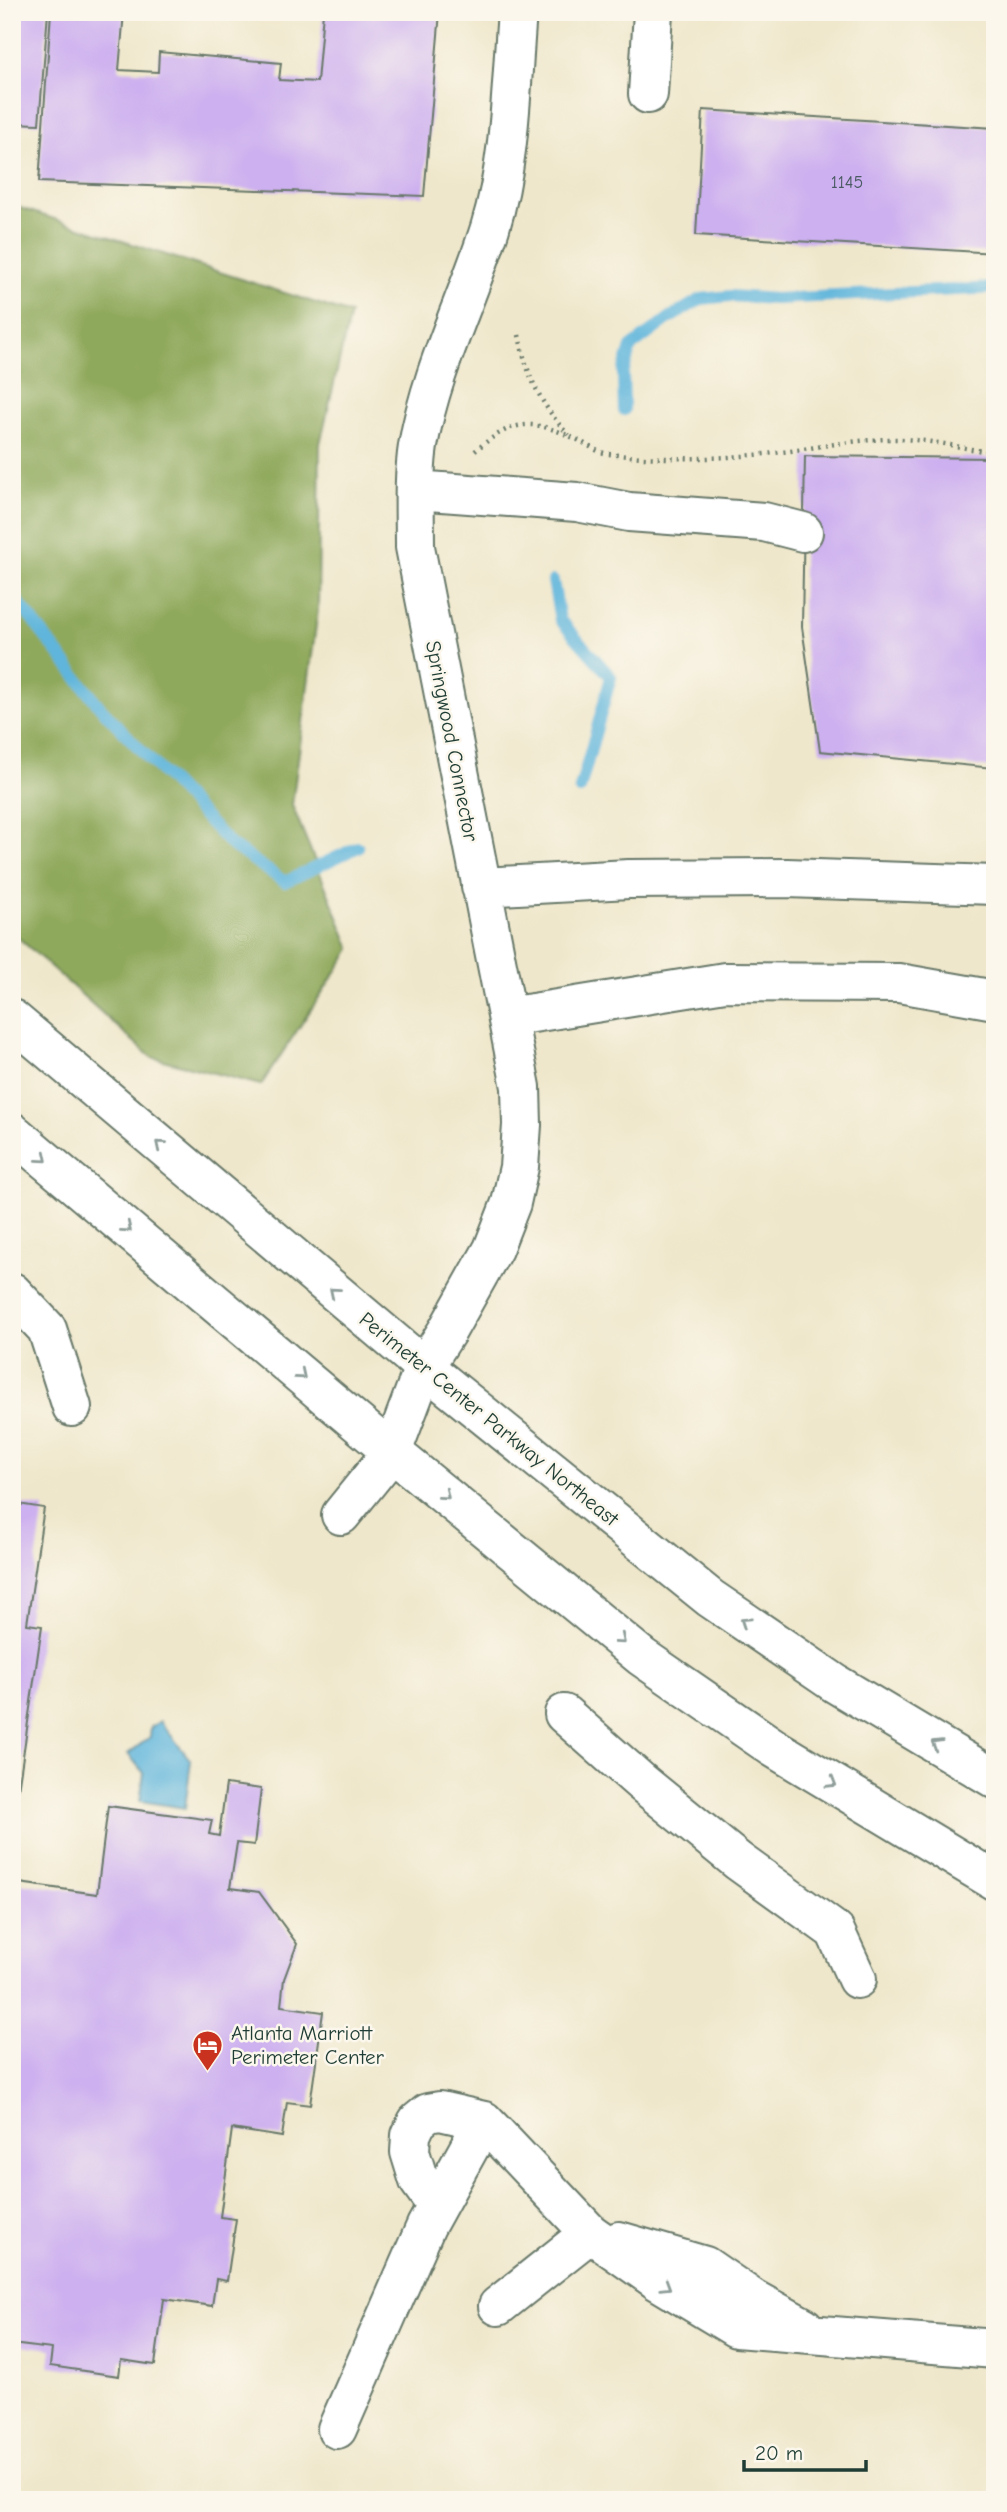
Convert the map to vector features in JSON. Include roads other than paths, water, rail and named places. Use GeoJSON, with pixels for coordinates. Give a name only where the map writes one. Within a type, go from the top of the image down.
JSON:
{"type":"FeatureCollection","features":[{"type":"Feature","properties":{"kind":"main road","name":"Springwood Connector"},"geometry":{"type":"LineString","coordinates":[[341,1515],[392,1452],[424,1367],[493,1249],[511,1203],[519,1167],[521,1087],[417,560],[415,490],[418,446],[434,384],[490,227],[502,174],[517,12]]}},
{"type":"Feature","properties":{"kind":"main road"},"geometry":{"type":"LineString","coordinates":[[648,94],[653,12]]}},
{"type":"Feature","properties":{"kind":"main road"},"geometry":{"type":"LineString","coordinates":[[415,490],[577,502],[629,512],[764,522],[803,532]]}},
{"type":"Feature","properties":{"kind":"main road"},"geometry":{"type":"LineString","coordinates":[[481,887],[629,879],[774,878],[995,884]]}},
{"type":"Feature","properties":{"kind":"main road"},"geometry":{"type":"LineString","coordinates":[[508,1017],[725,982],[899,984],[995,1000]]}},
{"type":"Feature","properties":{"kind":"main road","name":"Perimeter Center Parkway Northeast"},"geometry":{"type":"LineString","coordinates":[[12,1019],[424,1367],[710,1598],[836,1684],[995,1779]]}},
{"type":"Feature","properties":{"kind":"main road"},"geometry":{"type":"LineString","coordinates":[[12,1132],[392,1452],[642,1657],[774,1748],[995,1881]]}},
{"type":"Feature","properties":{"kind":"main road"},"geometry":{"type":"LineString","coordinates":[[12,1292],[47,1329],[72,1406]]}},
{"type":"Feature","properties":{"kind":"main road"},"geometry":{"type":"LineString","coordinates":[[565,1714],[640,1782],[738,1861],[835,1931],[856,1979]]}},
{"type":"Feature","properties":{"kind":"main road"},"geometry":{"type":"LineString","coordinates":[[437,2206],[426,2194],[410,2152],[411,2135],[417,2122],[428,2113],[440,2111],[484,2121],[590,2233],[658,2281],[736,2328],[995,2349]]}},
{"type":"Feature","properties":{"kind":"main road"},"geometry":{"type":"LineString","coordinates":[[337,2429],[437,2206],[484,2121]]}},
{"type":"Feature","properties":{"kind":"main road"},"geometry":{"type":"LineString","coordinates":[[498,2306],[590,2233]]}},
{"type":"Feature","properties":{"kind":"water"},"geometry":{"type":"Polygon","coordinates":[[[160,1721],[191,1761],[185,1808],[140,1801],[144,1773],[128,1754],[150,1737],[151,1727],[160,1721]]]}},
{"type":"Feature","properties":{"kind":"waterway"},"geometry":{"type":"LineString","coordinates":[[624,410],[623,373],[631,347],[668,319],[701,299],[730,296],[775,299],[995,288]]}},
{"type":"Feature","properties":{"kind":"waterway"},"geometry":{"type":"LineString","coordinates":[[553,581],[560,620],[611,677],[580,789]]}},
{"type":"Feature","properties":{"kind":"waterway"},"geometry":{"type":"LineString","coordinates":[[12,594],[100,707],[231,845],[285,882],[358,847]]}},
{"type":"Feature","properties":{"kind":"place","name":"Atlanta Marriott Perimeter Center"},"geometry":{"type":"Point","coordinates":[208,2072]}}]}
